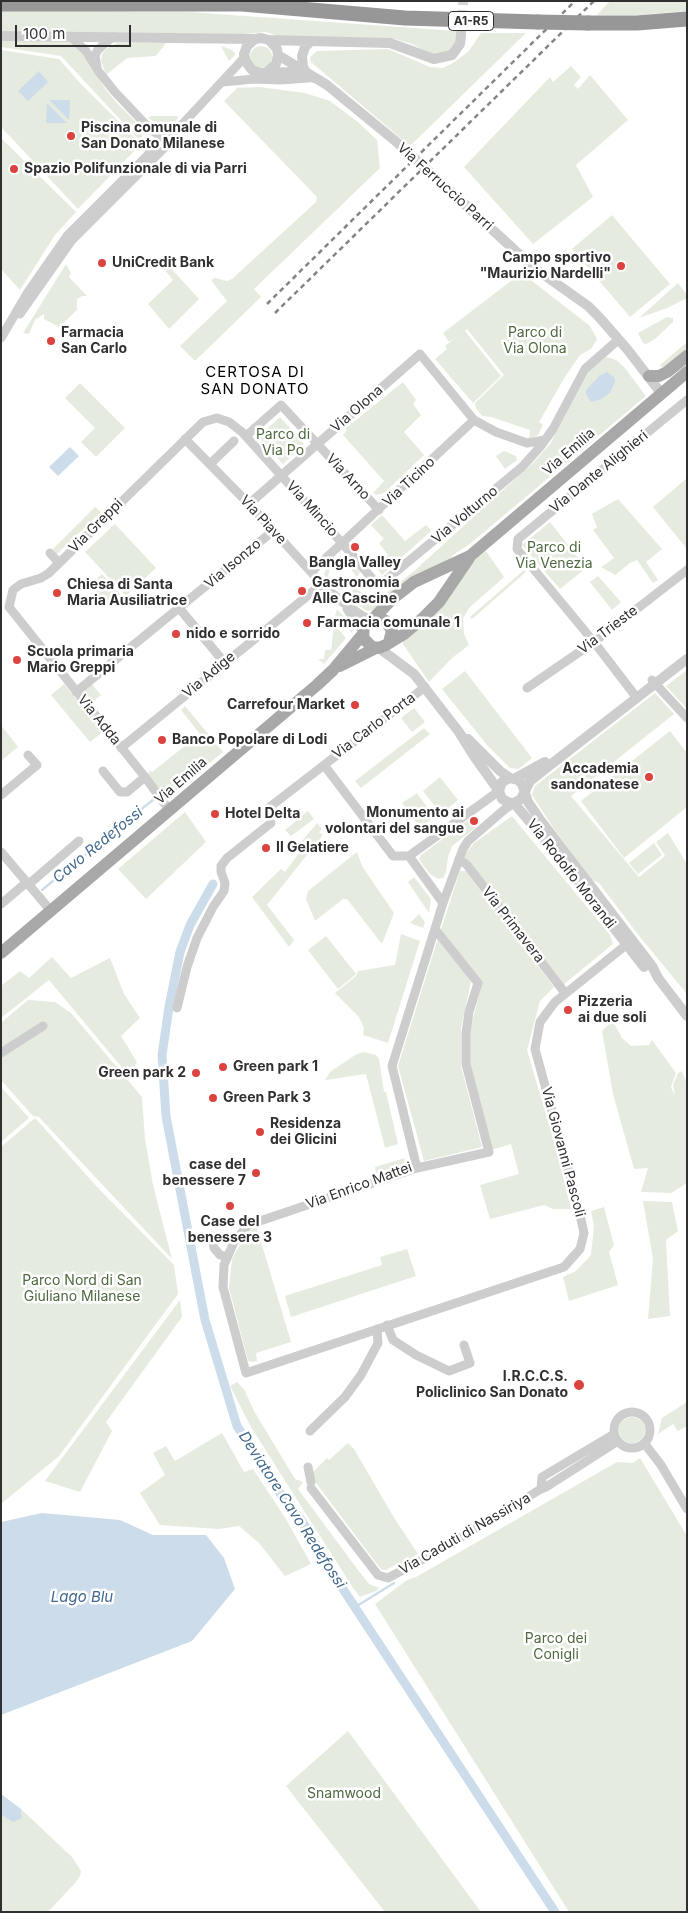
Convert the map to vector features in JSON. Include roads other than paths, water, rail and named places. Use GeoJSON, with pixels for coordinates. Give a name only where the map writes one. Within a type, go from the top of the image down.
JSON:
{"type":"FeatureCollection","features":[{"type":"Feature","properties":{"kind":"highway","name":"A1-R5"},"geometry":{"type":"LineString","coordinates":[[1,4],[242,4],[405,18],[538,22],[637,24],[687,18]]}},
{"type":"Feature","properties":{"kind":"highway"},"geometry":{"type":"LineString","coordinates":[[637,24],[671,28],[687,27]]}},
{"type":"Feature","properties":{"kind":"main road"},"geometry":{"type":"LineString","coordinates":[[649,376],[660,376],[687,356]]}},
{"type":"Feature","properties":{"kind":"main road","name":"Via Emilia"},"geometry":{"type":"LineString","coordinates":[[372,619],[392,599],[414,582],[470,556],[687,372]]}},
{"type":"Feature","properties":{"kind":"main road","name":"Via Emilia"},"geometry":{"type":"LineString","coordinates":[[333,670],[386,643],[414,626],[440,602],[470,556]]}},
{"type":"Feature","properties":{"kind":"main road"},"geometry":{"type":"LineString","coordinates":[[372,619],[382,619],[390,626],[386,643],[368,645],[363,633],[364,626],[372,619]]}},
{"type":"Feature","properties":{"kind":"main road","name":"Via Emilia"},"geometry":{"type":"LineString","coordinates":[[1,953],[170,811],[333,670],[363,633]]}},
{"type":"Feature","properties":{"kind":"street"},"geometry":{"type":"LineString","coordinates":[[1,36],[254,40],[261,38],[296,42],[390,43],[429,58],[440,58],[452,55],[456,50],[461,35]]}},
{"type":"Feature","properties":{"kind":"street"},"geometry":{"type":"LineString","coordinates":[[71,37],[86,51],[98,72],[160,140]]}},
{"type":"Feature","properties":{"kind":"street"},"geometry":{"type":"LineString","coordinates":[[98,72],[97,51],[113,37]]}},
{"type":"Feature","properties":{"kind":"street"},"geometry":{"type":"LineString","coordinates":[[223,39],[244,51],[247,65],[256,72]]}},
{"type":"Feature","properties":{"kind":"street","name":"Via Ferruccio Parri"},"geometry":{"type":"LineString","coordinates":[[120,187],[160,140],[176,131],[223,82],[244,58],[247,46],[254,40]]}},
{"type":"Feature","properties":{"kind":"street","name":"Via Ferruccio Parri"},"geometry":{"type":"LineString","coordinates":[[269,40],[276,46],[278,55],[352,105],[399,144],[534,266],[588,306],[649,376],[661,393]]}},
{"type":"Feature","properties":{"kind":"street"},"geometry":{"type":"LineString","coordinates":[[267,72],[276,64],[278,55],[296,42]]}},
{"type":"Feature","properties":{"kind":"street"},"geometry":{"type":"LineString","coordinates":[[223,82],[254,79],[287,80],[310,75],[303,67],[302,56],[305,47],[310,42]]}},
{"type":"Feature","properties":{"kind":"street","name":"Via Ferruccio Parri"},"geometry":{"type":"LineString","coordinates":[[223,82],[238,75],[256,72],[290,72],[310,75]]}},
{"type":"Feature","properties":{"kind":"street","name":"Via Ferruccio Parri"},"geometry":{"type":"LineString","coordinates":[[3,333],[54,252],[120,187],[160,140]]}},
{"type":"Feature","properties":{"kind":"street","name":"Via Ferruccio Parri"},"geometry":{"type":"LineString","coordinates":[[618,340],[623,352],[647,382],[661,393]]}},
{"type":"Feature","properties":{"kind":"street","name":"Via Volturno"},"geometry":{"type":"LineString","coordinates":[[380,585],[522,467],[545,440],[585,368],[618,340]]}},
{"type":"Feature","properties":{"kind":"street","name":"Via Olona"},"geometry":{"type":"LineString","coordinates":[[249,504],[420,354],[474,420]]}},
{"type":"Feature","properties":{"kind":"street","name":"Via Dante Alighieri"},"geometry":{"type":"LineString","coordinates":[[594,642],[517,549],[518,539],[687,400]]}},
{"type":"Feature","properties":{"kind":"street","name":"Via Arno"},"geometry":{"type":"LineString","coordinates":[[246,436],[281,405],[379,510]]}},
{"type":"Feature","properties":{"kind":"street","name":"Via Greppi"},"geometry":{"type":"LineString","coordinates":[[5,608],[12,590],[21,584],[40,578],[59,563],[203,422],[217,418],[229,422],[246,436]]}},
{"type":"Feature","properties":{"kind":"street"},"geometry":{"type":"LineString","coordinates":[[474,420],[496,432],[527,443],[545,440]]}},
{"type":"Feature","properties":{"kind":"street","name":"Via Ticino"},"geometry":{"type":"LineString","coordinates":[[311,572],[474,420]]}},
{"type":"Feature","properties":{"kind":"street","name":"Via Mincio"},"geometry":{"type":"LineString","coordinates":[[246,436],[375,582],[380,585]]}},
{"type":"Feature","properties":{"kind":"street","name":"Via Piave"},"geometry":{"type":"LineString","coordinates":[[185,439],[249,504],[322,584],[341,601],[361,615],[372,619]]}},
{"type":"Feature","properties":{"kind":"street"},"geometry":{"type":"LineString","coordinates":[[210,464],[234,442]]}},
{"type":"Feature","properties":{"kind":"street","name":"Via Isonzo"},"geometry":{"type":"LineString","coordinates":[[76,692],[273,531]]}},
{"type":"Feature","properties":{"kind":"street"},"geometry":{"type":"LineString","coordinates":[[50,553],[59,563]]}},
{"type":"Feature","properties":{"kind":"street","name":"Via Trieste"},"geometry":{"type":"LineString","coordinates":[[527,688],[594,642],[687,570]]}},
{"type":"Feature","properties":{"kind":"street","name":"Via Adige"},"geometry":{"type":"LineString","coordinates":[[121,748],[224,662],[322,584]]}},
{"type":"Feature","properties":{"kind":"street","name":"Via Piave"},"geometry":{"type":"LineString","coordinates":[[341,601],[363,633]]}},
{"type":"Feature","properties":{"kind":"street","name":"Via Adda"},"geometry":{"type":"LineString","coordinates":[[5,608],[76,692],[170,811]]}},
{"type":"Feature","properties":{"kind":"street"},"geometry":{"type":"LineString","coordinates":[[179,608],[224,662]]}},
{"type":"Feature","properties":{"kind":"street"},"geometry":{"type":"LineString","coordinates":[[594,642],[635,696]]}},
{"type":"Feature","properties":{"kind":"street"},"geometry":{"type":"LineString","coordinates":[[386,643],[399,655],[460,732],[505,802],[514,803],[521,799],[527,785],[635,696]]}},
{"type":"Feature","properties":{"kind":"street"},"geometry":{"type":"LineString","coordinates":[[654,682],[687,653]]}},
{"type":"Feature","properties":{"kind":"street"},"geometry":{"type":"LineString","coordinates":[[324,765],[394,856],[410,856],[499,792],[502,782],[542,764],[687,659]]}},
{"type":"Feature","properties":{"kind":"street"},"geometry":{"type":"LineString","coordinates":[[654,682],[687,718]]}},
{"type":"Feature","properties":{"kind":"street","name":"Via Carlo Porta"},"geometry":{"type":"LineString","coordinates":[[262,813],[424,687]]}},
{"type":"Feature","properties":{"kind":"street"},"geometry":{"type":"LineString","coordinates":[[460,732],[500,771],[522,784],[524,792]]}},
{"type":"Feature","properties":{"kind":"street"},"geometry":{"type":"LineString","coordinates":[[1,795],[37,765],[28,754]]}},
{"type":"Feature","properties":{"kind":"street"},"geometry":{"type":"LineString","coordinates":[[103,771],[120,792],[127,792],[145,777]]}},
{"type":"Feature","properties":{"kind":"street","name":"Via Rodolfo Morandi"},"geometry":{"type":"LineString","coordinates":[[524,792],[541,822],[687,1016]]}},
{"type":"Feature","properties":{"kind":"street","name":"Via Rodolfo Morandi"},"geometry":{"type":"LineString","coordinates":[[514,803],[560,858],[626,945],[649,972],[657,975]]}},
{"type":"Feature","properties":{"kind":"street","name":"Via Enrico Mattei"},"geometry":{"type":"LineString","coordinates":[[246,1373],[223,1287],[224,1265],[227,1257],[234,1242],[248,1225],[417,1168],[392,1066],[443,902],[462,849],[468,841],[514,803]]}},
{"type":"Feature","properties":{"kind":"street"},"geometry":{"type":"LineString","coordinates":[[177,1008],[187,967],[197,938],[213,907],[224,891],[225,883],[221,868],[228,858],[271,823]]}},
{"type":"Feature","properties":{"kind":"street"},"geometry":{"type":"LineString","coordinates":[[1,904],[80,841]]}},
{"type":"Feature","properties":{"kind":"street"},"geometry":{"type":"LineString","coordinates":[[1,852],[51,910]]}},
{"type":"Feature","properties":{"kind":"street"},"geometry":{"type":"LineString","coordinates":[[410,856],[443,902]]}},
{"type":"Feature","properties":{"kind":"street","name":"Via Primavera"},"geometry":{"type":"LineString","coordinates":[[459,859],[467,865],[565,993]]}},
{"type":"Feature","properties":{"kind":"street","name":"Via Rodolfo Morandi"},"geometry":{"type":"LineString","coordinates":[[577,868],[579,877],[626,938],[626,945]]}},
{"type":"Feature","properties":{"kind":"street"},"geometry":{"type":"LineString","coordinates":[[434,891],[449,887]]}},
{"type":"Feature","properties":{"kind":"street"},"geometry":{"type":"LineString","coordinates":[[417,1168],[489,1152],[466,1064],[466,1033],[469,1012],[478,983],[435,929]]}},
{"type":"Feature","properties":{"kind":"street","name":"Via Giovanni Pascoli"},"geometry":{"type":"LineString","coordinates":[[246,1373],[564,1267],[580,1249],[584,1233],[580,1214],[534,1048],[540,1022],[554,1002],[626,945]]}},
{"type":"Feature","properties":{"kind":"street"},"geometry":{"type":"LineString","coordinates":[[1,1053],[43,1026]]}},
{"type":"Feature","properties":{"kind":"street"},"geometry":{"type":"LineString","coordinates":[[212,1236],[214,1248],[220,1255],[227,1257]]}},
{"type":"Feature","properties":{"kind":"street"},"geometry":{"type":"LineString","coordinates":[[387,1325],[393,1340],[450,1371],[470,1363],[464,1345]]}},
{"type":"Feature","properties":{"kind":"street"},"geometry":{"type":"LineString","coordinates":[[310,1431],[345,1397],[361,1375],[378,1343],[377,1329]]}},
{"type":"Feature","properties":{"kind":"street"},"geometry":{"type":"LineString","coordinates":[[630,1412],[638,1413],[645,1418],[649,1426],[649,1435],[639,1447],[630,1448],[622,1445],[616,1437],[616,1423],[620,1416],[630,1412]]}},
{"type":"Feature","properties":{"kind":"street"},"geometry":{"type":"LineString","coordinates":[[541,1489],[542,1477],[616,1437]]}},
{"type":"Feature","properties":{"kind":"street","name":"Via Caduti di Nassiriya"},"geometry":{"type":"LineString","coordinates":[[308,1468],[311,1485],[378,1575],[388,1578],[435,1553],[541,1489],[546,1488],[616,1437]]}},
{"type":"Feature","properties":{"kind":"street"},"geometry":{"type":"LineString","coordinates":[[644,1443],[662,1465],[687,1509]]}},
{"type":"Feature","properties":{"kind":"water"},"geometry":{"type":"Polygon","coordinates":[[[39,71],[48,82],[28,101],[18,91],[39,71]]]}},
{"type":"Feature","properties":{"kind":"water"},"geometry":{"type":"Polygon","coordinates":[[[49,100],[70,100],[69,120],[49,100]]]}},
{"type":"Feature","properties":{"kind":"water"},"geometry":{"type":"Polygon","coordinates":[[[47,103],[67,123],[46,123],[47,103]]]}},
{"type":"Feature","properties":{"kind":"water"},"geometry":{"type":"Polygon","coordinates":[[[607,372],[615,378],[610,393],[601,399],[591,402],[586,394],[586,390],[599,376],[607,372]]]}},
{"type":"Feature","properties":{"kind":"water"},"geometry":{"type":"Polygon","coordinates":[[[70,447],[79,456],[58,476],[49,467],[70,447]]]}},
{"type":"Feature","properties":{"kind":"water","name":"Lago Blu"},"geometry":{"type":"Polygon","coordinates":[[[42,1513],[120,1520],[153,1535],[206,1535],[224,1558],[235,1589],[192,1641],[1,1715],[1,1522],[42,1513]]]}},
{"type":"Feature","properties":{"kind":"water"},"geometry":{"type":"Polygon","coordinates":[[[1,1794],[21,1809],[22,1818],[13,1822],[1,1815],[1,1794]]]}},
{"type":"Feature","properties":{"kind":"waterway","name":"Cavo Redefossi"},"geometry":{"type":"LineString","coordinates":[[42,890],[154,799]]}},
{"type":"Feature","properties":{"kind":"waterway","name":"Deviatore Cavo Redefossi"},"geometry":{"type":"LineString","coordinates":[[213,884],[190,925],[180,952],[162,1055],[166,1116],[205,1320],[237,1426],[285,1501],[302,1521],[339,1583],[555,1912]]}},
{"type":"Feature","properties":{"kind":"waterway"},"geometry":{"type":"LineString","coordinates":[[352,1609],[394,1583]]}},
{"type":"Feature","properties":{"kind":"tunnel"},"geometry":{"type":"LineString","coordinates":[[461,35],[463,1]]}},
{"type":"Feature","properties":{"kind":"railway"},"geometry":{"type":"LineString","coordinates":[[267,304],[575,1]]}},
{"type":"Feature","properties":{"kind":"railway"},"geometry":{"type":"LineString","coordinates":[[275,313],[594,1]]}},
{"type":"Feature","properties":{"kind":"place","name":"Piscina comunale di San Donato Milanese"},"geometry":{"type":"Point","coordinates":[71,136]}},
{"type":"Feature","properties":{"kind":"place","name":"Spazio Polifunzionale di via Parri"},"geometry":{"type":"Point","coordinates":[14,169]}},
{"type":"Feature","properties":{"kind":"place","name":"UniCredit Bank"},"geometry":{"type":"Point","coordinates":[102,263]}},
{"type":"Feature","properties":{"kind":"place","name":"Campo sportivo \"Maurizio Nardelli\""},"geometry":{"type":"Point","coordinates":[621,266]}},
{"type":"Feature","properties":{"kind":"place","name":"Farmacia San Carlo"},"geometry":{"type":"Point","coordinates":[51,341]}},
{"type":"Feature","properties":{"kind":"place","name":"Bangla Valley"},"geometry":{"type":"Point","coordinates":[355,547]}},
{"type":"Feature","properties":{"kind":"place","name":"Gastronomia Alle Cascine"},"geometry":{"type":"Point","coordinates":[302,591]}},
{"type":"Feature","properties":{"kind":"place","name":"Chiesa di Santa Maria Ausiliatrice"},"geometry":{"type":"Point","coordinates":[57,593]}},
{"type":"Feature","properties":{"kind":"place","name":"Farmacia comunale 1"},"geometry":{"type":"Point","coordinates":[307,623]}},
{"type":"Feature","properties":{"kind":"place","name":"nido e sorrido"},"geometry":{"type":"Point","coordinates":[176,634]}},
{"type":"Feature","properties":{"kind":"place","name":"Scuola primaria Mario Greppi"},"geometry":{"type":"Point","coordinates":[17,660]}},
{"type":"Feature","properties":{"kind":"place","name":"Carrefour Market"},"geometry":{"type":"Point","coordinates":[355,705]}},
{"type":"Feature","properties":{"kind":"place","name":"Banco Popolare di Lodi"},"geometry":{"type":"Point","coordinates":[162,740]}},
{"type":"Feature","properties":{"kind":"place","name":"Accademia sandonatese"},"geometry":{"type":"Point","coordinates":[649,777]}},
{"type":"Feature","properties":{"kind":"place","name":"Hotel Delta"},"geometry":{"type":"Point","coordinates":[215,814]}},
{"type":"Feature","properties":{"kind":"place","name":"Monumento ai volontari del sangue"},"geometry":{"type":"Point","coordinates":[474,821]}},
{"type":"Feature","properties":{"kind":"place","name":"Il Gelatiere"},"geometry":{"type":"Point","coordinates":[266,848]}},
{"type":"Feature","properties":{"kind":"place","name":"Pizzeria ai due soli"},"geometry":{"type":"Point","coordinates":[568,1010]}},
{"type":"Feature","properties":{"kind":"place","name":"Green park 1"},"geometry":{"type":"Point","coordinates":[223,1067]}},
{"type":"Feature","properties":{"kind":"place","name":"Green park 2"},"geometry":{"type":"Point","coordinates":[196,1073]}},
{"type":"Feature","properties":{"kind":"place","name":"Green Park 3"},"geometry":{"type":"Point","coordinates":[213,1098]}},
{"type":"Feature","properties":{"kind":"place","name":"Residenza dei Glicini"},"geometry":{"type":"Point","coordinates":[260,1132]}},
{"type":"Feature","properties":{"kind":"place","name":"case del benessere 7"},"geometry":{"type":"Point","coordinates":[256,1173]}},
{"type":"Feature","properties":{"kind":"place","name":"Case del benessere 3"},"geometry":{"type":"Point","coordinates":[230,1206]}},
{"type":"Feature","properties":{"kind":"place","name":"I.R.C.C.S. Policlinico San Donato"},"geometry":{"type":"Point","coordinates":[579,1385]}},
{"type":"Feature","properties":{"kind":"district","name":"CERTOSA DI SAN DONATO"},"geometry":{"type":"Point","coordinates":[255,380]}},
{"type":"Feature","properties":{"kind":"park label","name":"Parco di Via Olona"},"geometry":{"type":"Point","coordinates":[535,342]}},
{"type":"Feature","properties":{"kind":"park label","name":"Parco di Via Po"},"geometry":{"type":"Point","coordinates":[283,444]}},
{"type":"Feature","properties":{"kind":"park label","name":"Parco di Via Venezia"},"geometry":{"type":"Point","coordinates":[554,556]}},
{"type":"Feature","properties":{"kind":"park label","name":"Parco Nord di San Giuliano Milanese"},"geometry":{"type":"Point","coordinates":[82,1289]}},
{"type":"Feature","properties":{"kind":"park label","name":"Parco dei Conigli"},"geometry":{"type":"Point","coordinates":[556,1648]}},
{"type":"Feature","properties":{"kind":"park label","name":"Snamwood"},"geometry":{"type":"Point","coordinates":[344,1794]}}]}
